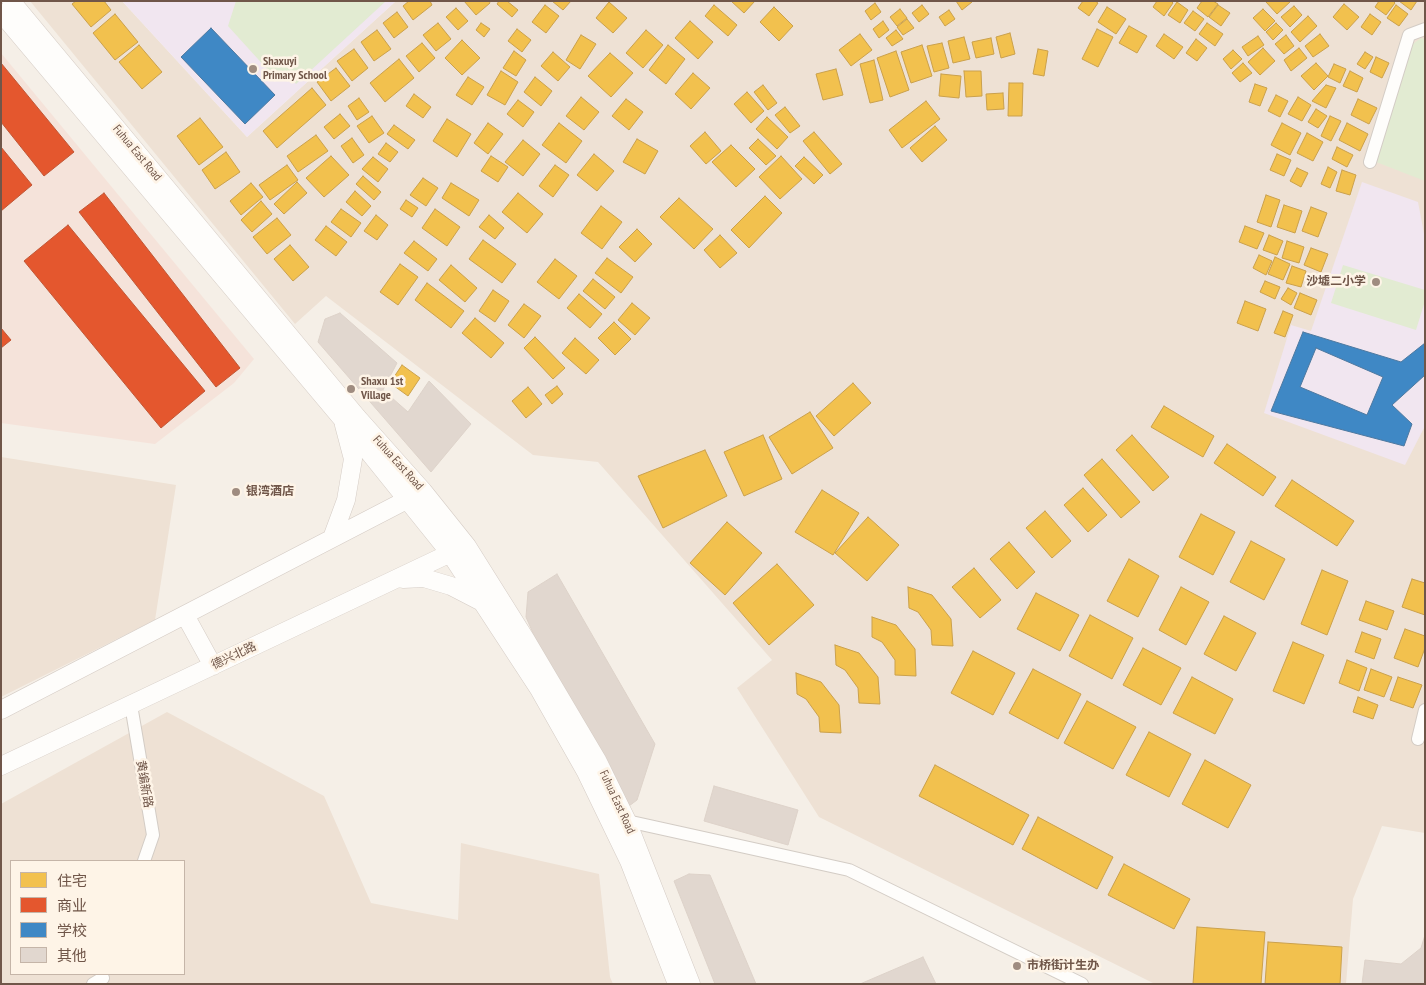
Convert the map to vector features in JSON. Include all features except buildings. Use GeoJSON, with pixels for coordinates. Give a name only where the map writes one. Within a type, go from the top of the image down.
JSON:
{"type":"FeatureCollection","features":[{"type":"Feature","properties":{"kind":"main road","name":"Fuhua East Road"},"geometry":{"type":"LineString","coordinates":[[12,1],[357,417],[423,491],[466,546],[597,760],[627,821],[691,984]]}},
{"type":"Feature","properties":{"kind":"main road","name":"Fuhua East Road"},"geometry":{"type":"LineString","coordinates":[[1,13],[343,420],[450,553],[539,689],[586,772],[629,860],[677,984]]}},
{"type":"Feature","properties":{"kind":"main road"},"geometry":{"type":"LineString","coordinates":[[332,538],[346,500],[352,459],[343,420]]}},
{"type":"Feature","properties":{"kind":"main road"},"geometry":{"type":"LineString","coordinates":[[1,710],[423,491]]}},
{"type":"Feature","properties":{"kind":"main road","name":"德兴北路"},"geometry":{"type":"LineString","coordinates":[[1,766],[466,546]]}},
{"type":"Feature","properties":{"kind":"main road"},"geometry":{"type":"LineString","coordinates":[[395,579],[424,578],[451,586],[482,602]]}},
{"type":"Feature","properties":{"kind":"main road"},"geometry":{"type":"LineString","coordinates":[[185,614],[213,666]]}},
{"type":"Feature","properties":{"kind":"street"},"geometry":{"type":"LineString","coordinates":[[1370,162],[1409,35],[1425,29]]}},
{"type":"Feature","properties":{"kind":"street","name":"黄编新路"},"geometry":{"type":"LineString","coordinates":[[131,705],[153,835],[144,860]]}},
{"type":"Feature","properties":{"kind":"street"},"geometry":{"type":"LineString","coordinates":[[1418,739],[1425,710]]}},
{"type":"Feature","properties":{"kind":"street"},"geometry":{"type":"LineString","coordinates":[[627,821],[849,870],[1082,984]]}},
{"type":"Feature","properties":{"kind":"shaded area"},"geometry":{"type":"Polygon","coordinates":[[[30,1],[122,1],[247,137],[396,1],[1425,1],[1425,833],[1382,826],[1353,899],[1346,984],[1155,984],[819,817],[737,688],[772,660],[598,462],[533,455],[326,296],[295,324],[30,1]]]}},
{"type":"Feature","properties":{"kind":"shaded area","name":"Shaxuyi Primary School"},"geometry":{"type":"Polygon","coordinates":[[[122,1],[396,1],[247,137],[122,1]]]}},
{"type":"Feature","properties":{"kind":"shaded area"},"geometry":{"type":"Polygon","coordinates":[[[1,53],[254,359],[234,383],[155,444],[1,423],[1,53]]]}},
{"type":"Feature","properties":{"kind":"shaded area","name":"沙墟二小学"},"geometry":{"type":"Polygon","coordinates":[[[1362,182],[1418,202],[1425,239],[1425,426],[1405,465],[1264,413],[1291,325],[1311,331],[1362,182]]]}},
{"type":"Feature","properties":{"kind":"shaded area"},"geometry":{"type":"Polygon","coordinates":[[[1,457],[176,485],[155,620],[1,697],[1,457]]]}},
{"type":"Feature","properties":{"kind":"shaded area"},"geometry":{"type":"Polygon","coordinates":[[[167,712],[324,796],[371,903],[458,920],[461,843],[599,874],[610,977],[613,984],[1,984],[1,804],[167,712]]]}},
{"type":"Feature","properties":{"kind":"green space"},"geometry":{"type":"Polygon","coordinates":[[[236,1],[386,1],[296,84],[286,73],[277,80],[228,26],[236,1]]]}},
{"type":"Feature","properties":{"kind":"green space"},"geometry":{"type":"Polygon","coordinates":[[[1421,38],[1425,39],[1425,181],[1376,162],[1413,44],[1421,38]]]}},
{"type":"Feature","properties":{"kind":"green space"},"geometry":{"type":"Polygon","coordinates":[[[1343,265],[1425,290],[1425,301],[1416,330],[1331,303],[1343,265]]]}},
{"type":"Feature","properties":{"kind":"place","name":"Shaxuyi Primary School"},"geometry":{"type":"Point","coordinates":[253,69]}},
{"type":"Feature","properties":{"kind":"place","name":"沙墟二小学"},"geometry":{"type":"Point","coordinates":[1376,282]}},
{"type":"Feature","properties":{"kind":"place","name":"Shaxu 1st Village"},"geometry":{"type":"Point","coordinates":[351,389]}},
{"type":"Feature","properties":{"kind":"place","name":"银湾酒店"},"geometry":{"type":"Point","coordinates":[236,492]}},
{"type":"Feature","properties":{"kind":"place","name":"市桥街计生办"},"geometry":{"type":"Point","coordinates":[1017,966]}}]}
